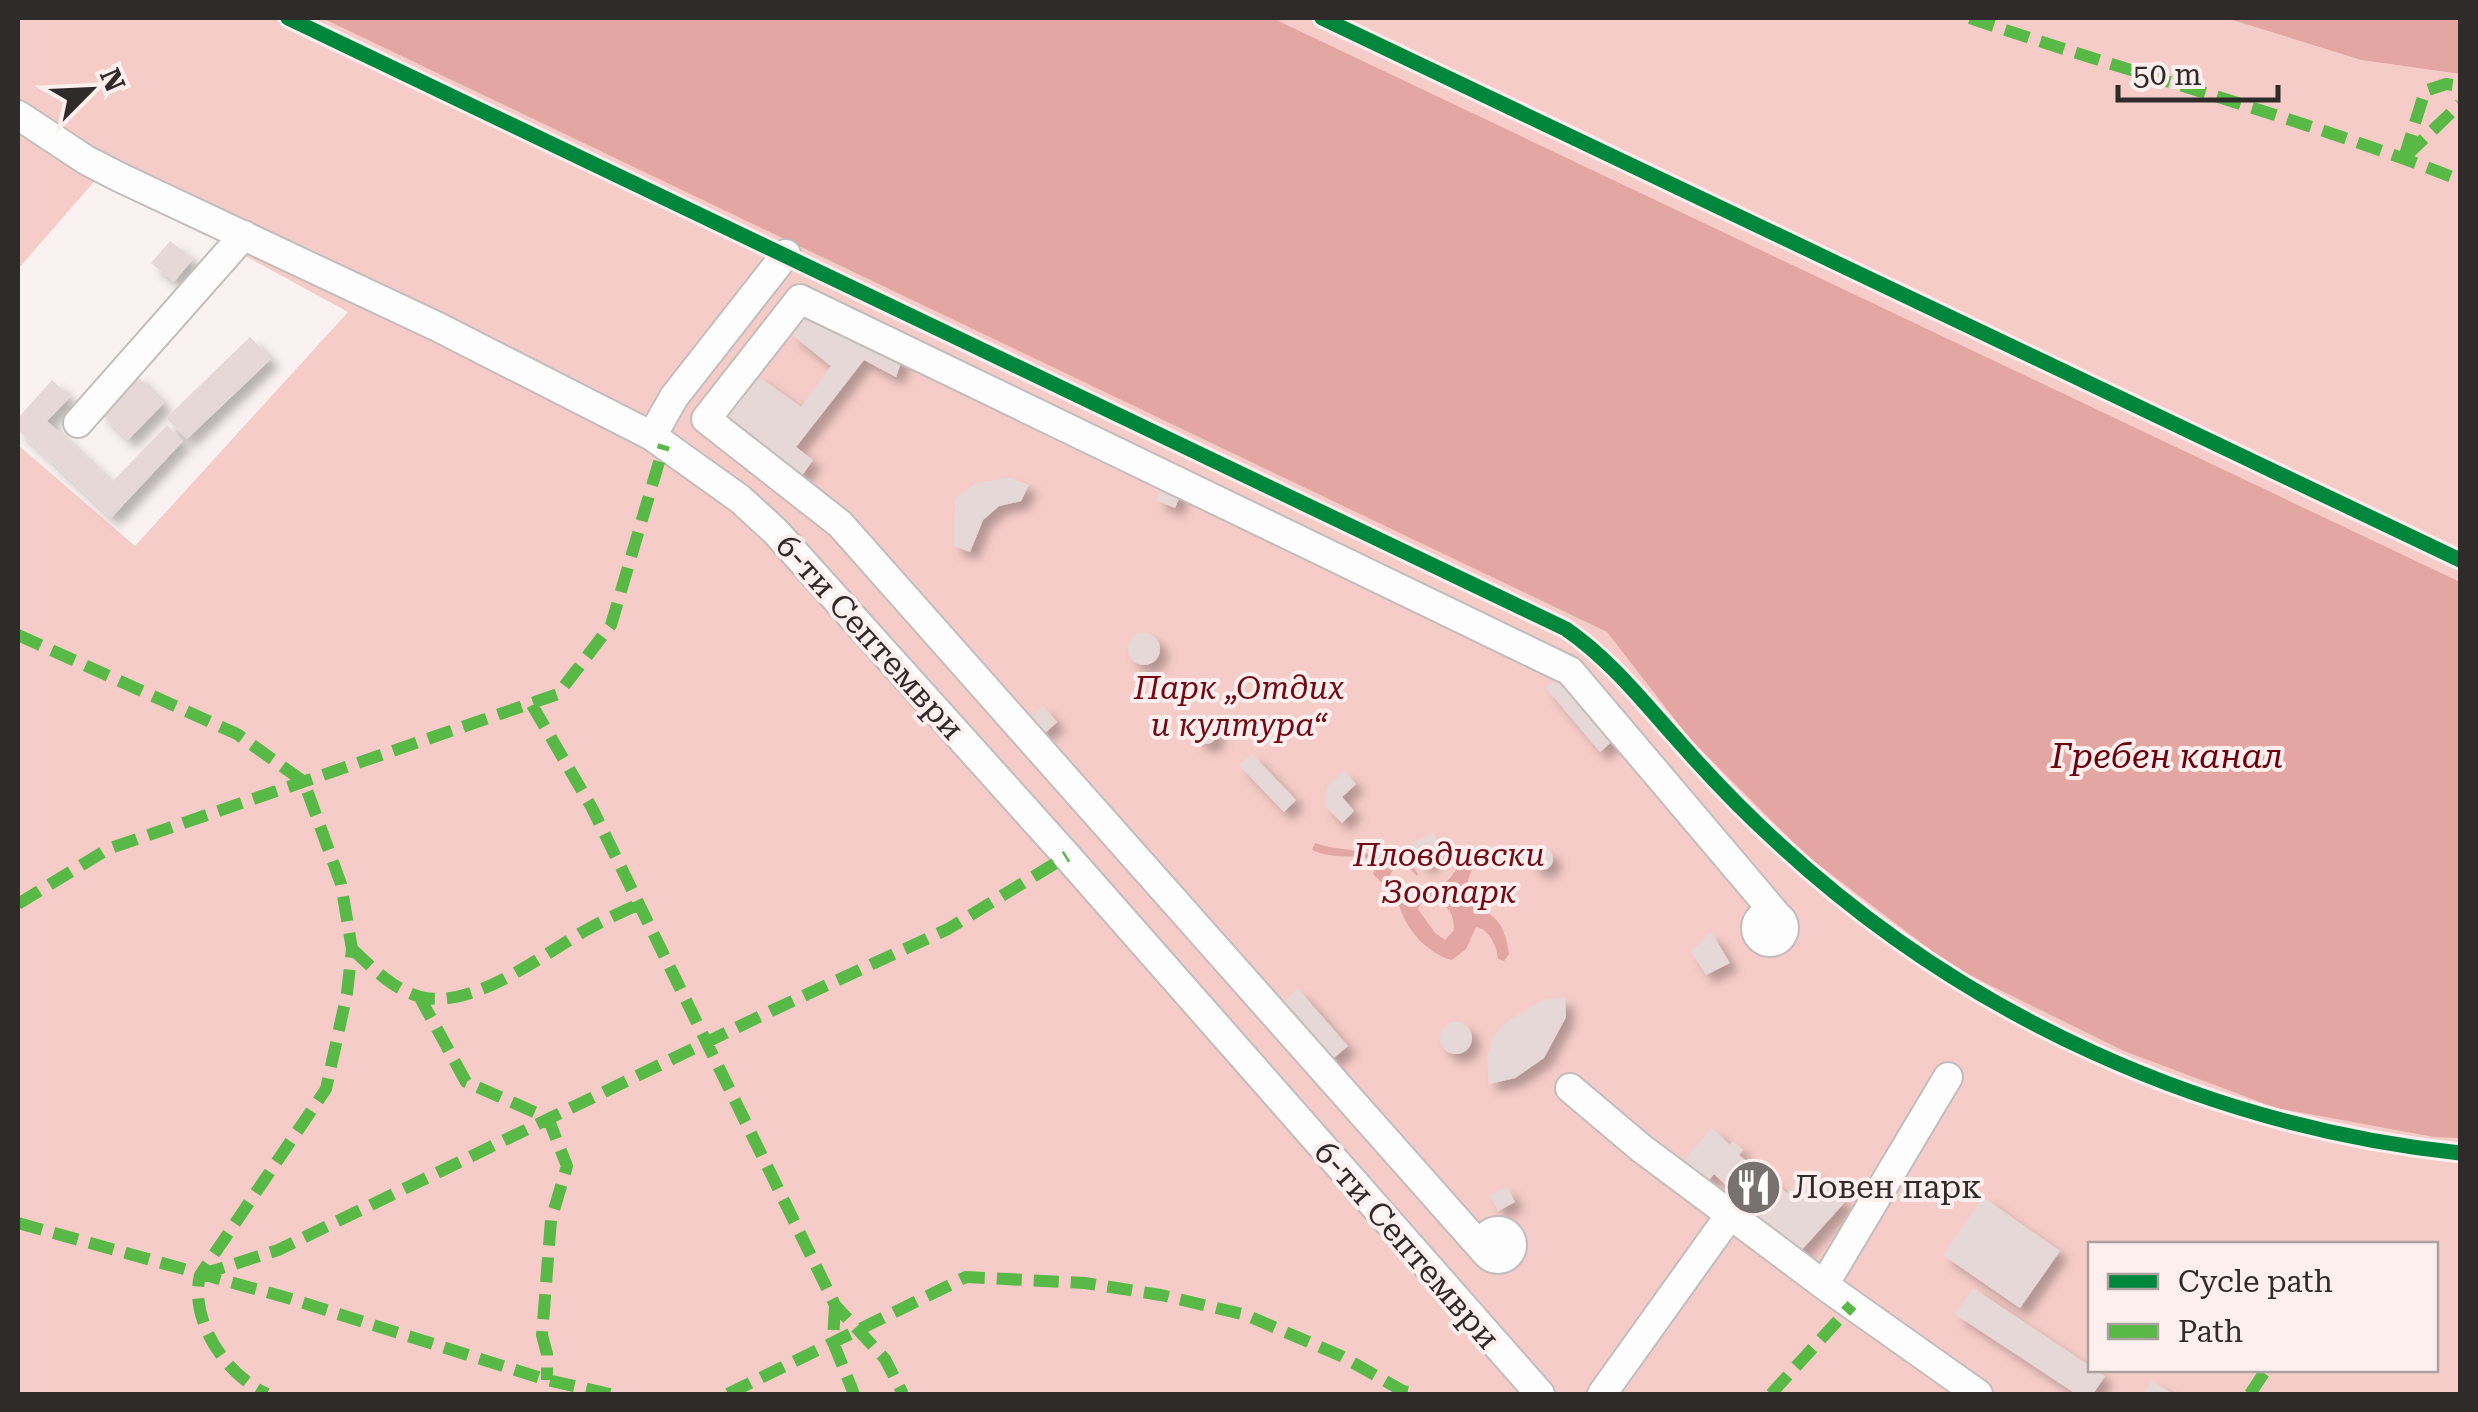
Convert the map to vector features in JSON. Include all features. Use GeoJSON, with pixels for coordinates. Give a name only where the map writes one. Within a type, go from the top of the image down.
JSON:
{"type":"FeatureCollection","features":[{"type":"Feature","properties":{"kind":"street","name":"6-ти Септември"},"geometry":{"type":"LineString","coordinates":[[18,115],[86,160],[438,327],[652,436],[740,498],[1067,856],[1540,1394]]}},
{"type":"Feature","properties":{"kind":"street"},"geometry":{"type":"LineString","coordinates":[[78,423],[244,235]]}},
{"type":"Feature","properties":{"kind":"street"},"geometry":{"type":"LineString","coordinates":[[652,436],[674,397],[786,254]]}},
{"type":"Feature","properties":{"kind":"street"},"geometry":{"type":"LineString","coordinates":[[766,280],[1570,670],[1780,919]]}},
{"type":"Feature","properties":{"kind":"street"},"geometry":{"type":"LineString","coordinates":[[800,299],[706,418],[840,524],[1487,1254]]}},
{"type":"Feature","properties":{"kind":"street"},"geometry":{"type":"LineString","coordinates":[[1824,1285],[1948,1078]]}},
{"type":"Feature","properties":{"kind":"street"},"geometry":{"type":"LineString","coordinates":[[1570,1088],[1730,1215],[1978,1394]]}},
{"type":"Feature","properties":{"kind":"street"},"geometry":{"type":"LineString","coordinates":[[1602,1394],[1730,1215]]}},
{"type":"Feature","properties":{"kind":"green space","name":"Парк „Отдих и култура“"},"geometry":{"type":"Polygon","coordinates":[[[18,18],[2226,18],[2361,60],[2460,74],[2460,1394],[18,1394],[18,445],[135,546],[348,312],[99,176],[18,269],[18,18]]]}},
{"type":"Feature","properties":{"kind":"water","name":"Гребен канал"},"geometry":{"type":"Polygon","coordinates":[[[322,18],[1272,18],[2460,582],[2460,1138],[2434,1137],[2276,1108],[2124,1051],[1953,967],[1807,856],[1690,739],[1607,632],[322,18]]]}},
{"type":"Feature","properties":{"kind":"water"},"geometry":{"type":"Polygon","coordinates":[[[2226,18],[2460,18],[2460,74],[2361,60],[2226,18]]]}},
{"type":"Feature","properties":{"kind":"water"},"geometry":{"type":"Polygon","coordinates":[[[1315,843],[1370,854],[1385,862],[1411,864],[1418,874],[1395,863],[1390,866],[1393,870],[1384,885],[1373,874],[1378,862],[1321,853],[1312,850],[1315,843]]]}},
{"type":"Feature","properties":{"kind":"water"},"geometry":{"type":"Polygon","coordinates":[[[1473,845],[1478,851],[1468,880],[1470,902],[1500,924],[1509,954],[1504,961],[1498,959],[1488,935],[1476,927],[1466,949],[1452,960],[1427,947],[1402,914],[1399,905],[1409,897],[1448,880],[1466,848],[1473,845]],[[1434,901],[1421,904],[1418,909],[1445,940],[1454,930],[1453,920],[1447,909],[1434,901]]]}},
{"type":"Feature","properties":{"kind":"building"},"geometry":{"type":"Polygon","coordinates":[[[170,241],[193,259],[174,282],[151,263],[170,241]]]}},
{"type":"Feature","properties":{"kind":"building"},"geometry":{"type":"Polygon","coordinates":[[[808,312],[903,357],[896,377],[864,360],[796,447],[813,460],[801,477],[725,418],[758,376],[801,407],[831,366],[791,334],[808,312]]]}},
{"type":"Feature","properties":{"kind":"building"},"geometry":{"type":"Polygon","coordinates":[[[250,337],[271,359],[187,439],[166,418],[250,337]]]}},
{"type":"Feature","properties":{"kind":"building"},"geometry":{"type":"Polygon","coordinates":[[[135,374],[164,403],[128,440],[99,412],[135,374]]]}},
{"type":"Feature","properties":{"kind":"building"},"geometry":{"type":"Polygon","coordinates":[[[52,380],[70,397],[47,421],[112,482],[167,425],[183,441],[111,518],[18,430],[18,418],[52,380]]]}},
{"type":"Feature","properties":{"kind":"building"},"geometry":{"type":"Polygon","coordinates":[[[1010,478],[1029,485],[1021,501],[999,506],[983,520],[970,552],[954,546],[955,498],[976,483],[1010,478]]]}},
{"type":"Feature","properties":{"kind":"building"},"geometry":{"type":"Polygon","coordinates":[[[1164,483],[1182,491],[1175,508],[1156,500],[1164,483]]]}},
{"type":"Feature","properties":{"kind":"building"},"geometry":{"type":"Polygon","coordinates":[[[1144,633],[1155,638],[1160,649],[1155,660],[1144,665],[1133,660],[1128,649],[1133,638],[1144,633]]]}},
{"type":"Feature","properties":{"kind":"building"},"geometry":{"type":"Polygon","coordinates":[[[1563,674],[1616,738],[1600,752],[1546,688],[1563,674]]]}},
{"type":"Feature","properties":{"kind":"building"},"geometry":{"type":"Polygon","coordinates":[[[1043,706],[1057,722],[1043,735],[1028,719],[1043,706]]]}},
{"type":"Feature","properties":{"kind":"building"},"geometry":{"type":"Polygon","coordinates":[[[1206,722],[1214,725],[1214,741],[1206,744],[1198,741],[1195,733],[1198,725],[1206,722]]]}},
{"type":"Feature","properties":{"kind":"building"},"geometry":{"type":"Polygon","coordinates":[[[1252,754],[1296,800],[1284,812],[1239,765],[1252,754]]]}},
{"type":"Feature","properties":{"kind":"building"},"geometry":{"type":"Polygon","coordinates":[[[1344,771],[1356,784],[1342,797],[1354,811],[1342,823],[1325,806],[1327,787],[1344,771]]]}},
{"type":"Feature","properties":{"kind":"building"},"geometry":{"type":"Polygon","coordinates":[[[1434,833],[1439,844],[1429,849],[1434,861],[1422,866],[1412,843],[1434,833]]]}},
{"type":"Feature","properties":{"kind":"building"},"geometry":{"type":"Polygon","coordinates":[[[1542,848],[1550,851],[1550,867],[1542,870],[1534,867],[1531,859],[1534,851],[1542,848]]]}},
{"type":"Feature","properties":{"kind":"building"},"geometry":{"type":"Polygon","coordinates":[[[1711,932],[1730,963],[1706,975],[1691,951],[1711,932]]]}},
{"type":"Feature","properties":{"kind":"building"},"geometry":{"type":"Polygon","coordinates":[[[1298,989],[1348,1046],[1328,1063],[1278,1006],[1298,989]]]}},
{"type":"Feature","properties":{"kind":"building"},"geometry":{"type":"Polygon","coordinates":[[[1565,997],[1566,1017],[1544,1058],[1515,1078],[1489,1084],[1487,1060],[1492,1039],[1505,1023],[1543,1000],[1565,997]]]}},
{"type":"Feature","properties":{"kind":"building"},"geometry":{"type":"Polygon","coordinates":[[[1456,1022],[1467,1027],[1472,1038],[1467,1049],[1456,1054],[1445,1049],[1440,1038],[1445,1027],[1456,1022]]]}},
{"type":"Feature","properties":{"kind":"building","name":"Ловен парк"},"geometry":{"type":"Polygon","coordinates":[[[1712,1128],[1730,1145],[1733,1141],[1743,1150],[1739,1155],[1787,1193],[1809,1169],[1845,1202],[1798,1254],[1759,1219],[1769,1207],[1756,1195],[1747,1205],[1714,1174],[1708,1181],[1684,1160],[1712,1128]]]}},
{"type":"Feature","properties":{"kind":"building"},"geometry":{"type":"Polygon","coordinates":[[[1507,1187],[1515,1202],[1498,1211],[1490,1195],[1507,1187]]]}},
{"type":"Feature","properties":{"kind":"building"},"geometry":{"type":"Polygon","coordinates":[[[1983,1197],[2060,1251],[2020,1308],[1943,1255],[1983,1197]]]}},
{"type":"Feature","properties":{"kind":"building"},"geometry":{"type":"Polygon","coordinates":[[[1973,1288],[2088,1365],[2088,1372],[2105,1376],[2093,1394],[2076,1394],[1955,1314],[1973,1288]]]}},
{"type":"Feature","properties":{"kind":"building"},"geometry":{"type":"Polygon","coordinates":[[[2152,1381],[2173,1394],[2143,1394],[2152,1381]]]}},
{"type":"Feature","properties":{"kind":"marked path"},"geometry":{"type":"LineString","coordinates":[[1970,18],[2339,136],[2460,180]]}},
{"type":"Feature","properties":{"kind":"marked path"},"geometry":{"type":"LineString","coordinates":[[2404,158],[2425,91],[2446,84],[2460,86]]}},
{"type":"Feature","properties":{"kind":"marked path"},"geometry":{"type":"LineString","coordinates":[[2406,156],[2460,104]]}},
{"type":"Feature","properties":{"kind":"marked path"},"geometry":{"type":"LineString","coordinates":[[18,904],[108,849],[558,694],[611,625],[664,445]]}},
{"type":"Feature","properties":{"kind":"marked path"},"geometry":{"type":"LineString","coordinates":[[18,635],[237,734],[304,782],[341,884],[352,949],[347,993],[326,1089],[200,1275],[200,1310],[214,1345],[238,1374],[267,1394]]}},
{"type":"Feature","properties":{"kind":"marked path"},"geometry":{"type":"LineString","coordinates":[[532,705],[592,808],[835,1305],[885,1359],[903,1394]]}},
{"type":"Feature","properties":{"kind":"marked path"},"geometry":{"type":"LineString","coordinates":[[200,1275],[278,1250],[948,929],[1067,856]]}},
{"type":"Feature","properties":{"kind":"marked path"},"geometry":{"type":"LineString","coordinates":[[352,949],[401,989],[421,997],[442,999],[464,995],[509,976],[639,904]]}},
{"type":"Feature","properties":{"kind":"marked path"},"geometry":{"type":"LineString","coordinates":[[419,996],[466,1082],[548,1118],[567,1166],[551,1220],[542,1335],[547,1380]]}},
{"type":"Feature","properties":{"kind":"marked path"},"geometry":{"type":"LineString","coordinates":[[18,1223],[288,1298],[547,1380],[610,1394]]}},
{"type":"Feature","properties":{"kind":"marked path"},"geometry":{"type":"LineString","coordinates":[[728,1394],[966,1277],[1085,1283],[1161,1295],[1246,1315],[1341,1356],[1403,1391],[1417,1394]]}},
{"type":"Feature","properties":{"kind":"marked path"},"geometry":{"type":"LineString","coordinates":[[835,1305],[833,1342],[854,1394]]}},
{"type":"Feature","properties":{"kind":"marked path"},"geometry":{"type":"LineString","coordinates":[[1771,1394],[1852,1305]]}},
{"type":"Feature","properties":{"kind":"marked path"},"geometry":{"type":"LineString","coordinates":[[2250,1394],[2265,1372]]}},
{"type":"Feature","properties":{"kind":"cycle path"},"geometry":{"type":"LineString","coordinates":[[288,18],[1566,629],[1613,669],[1778,843],[1851,905],[1928,961],[2009,1010],[2094,1053],[2182,1089],[2273,1118],[2365,1139],[2460,1153]]}},
{"type":"Feature","properties":{"kind":"cycle path"},"geometry":{"type":"LineString","coordinates":[[1322,18],[2460,560]]}},
{"type":"Feature","properties":{"kind":"place","name":"Ловен парк"},"geometry":{"type":"Point","coordinates":[1754,1187]}},
{"type":"Feature","properties":{"kind":"park label","name":"Пловдивски Зоопарк"},"geometry":{"type":"Point","coordinates":[1449,874]}}]}
